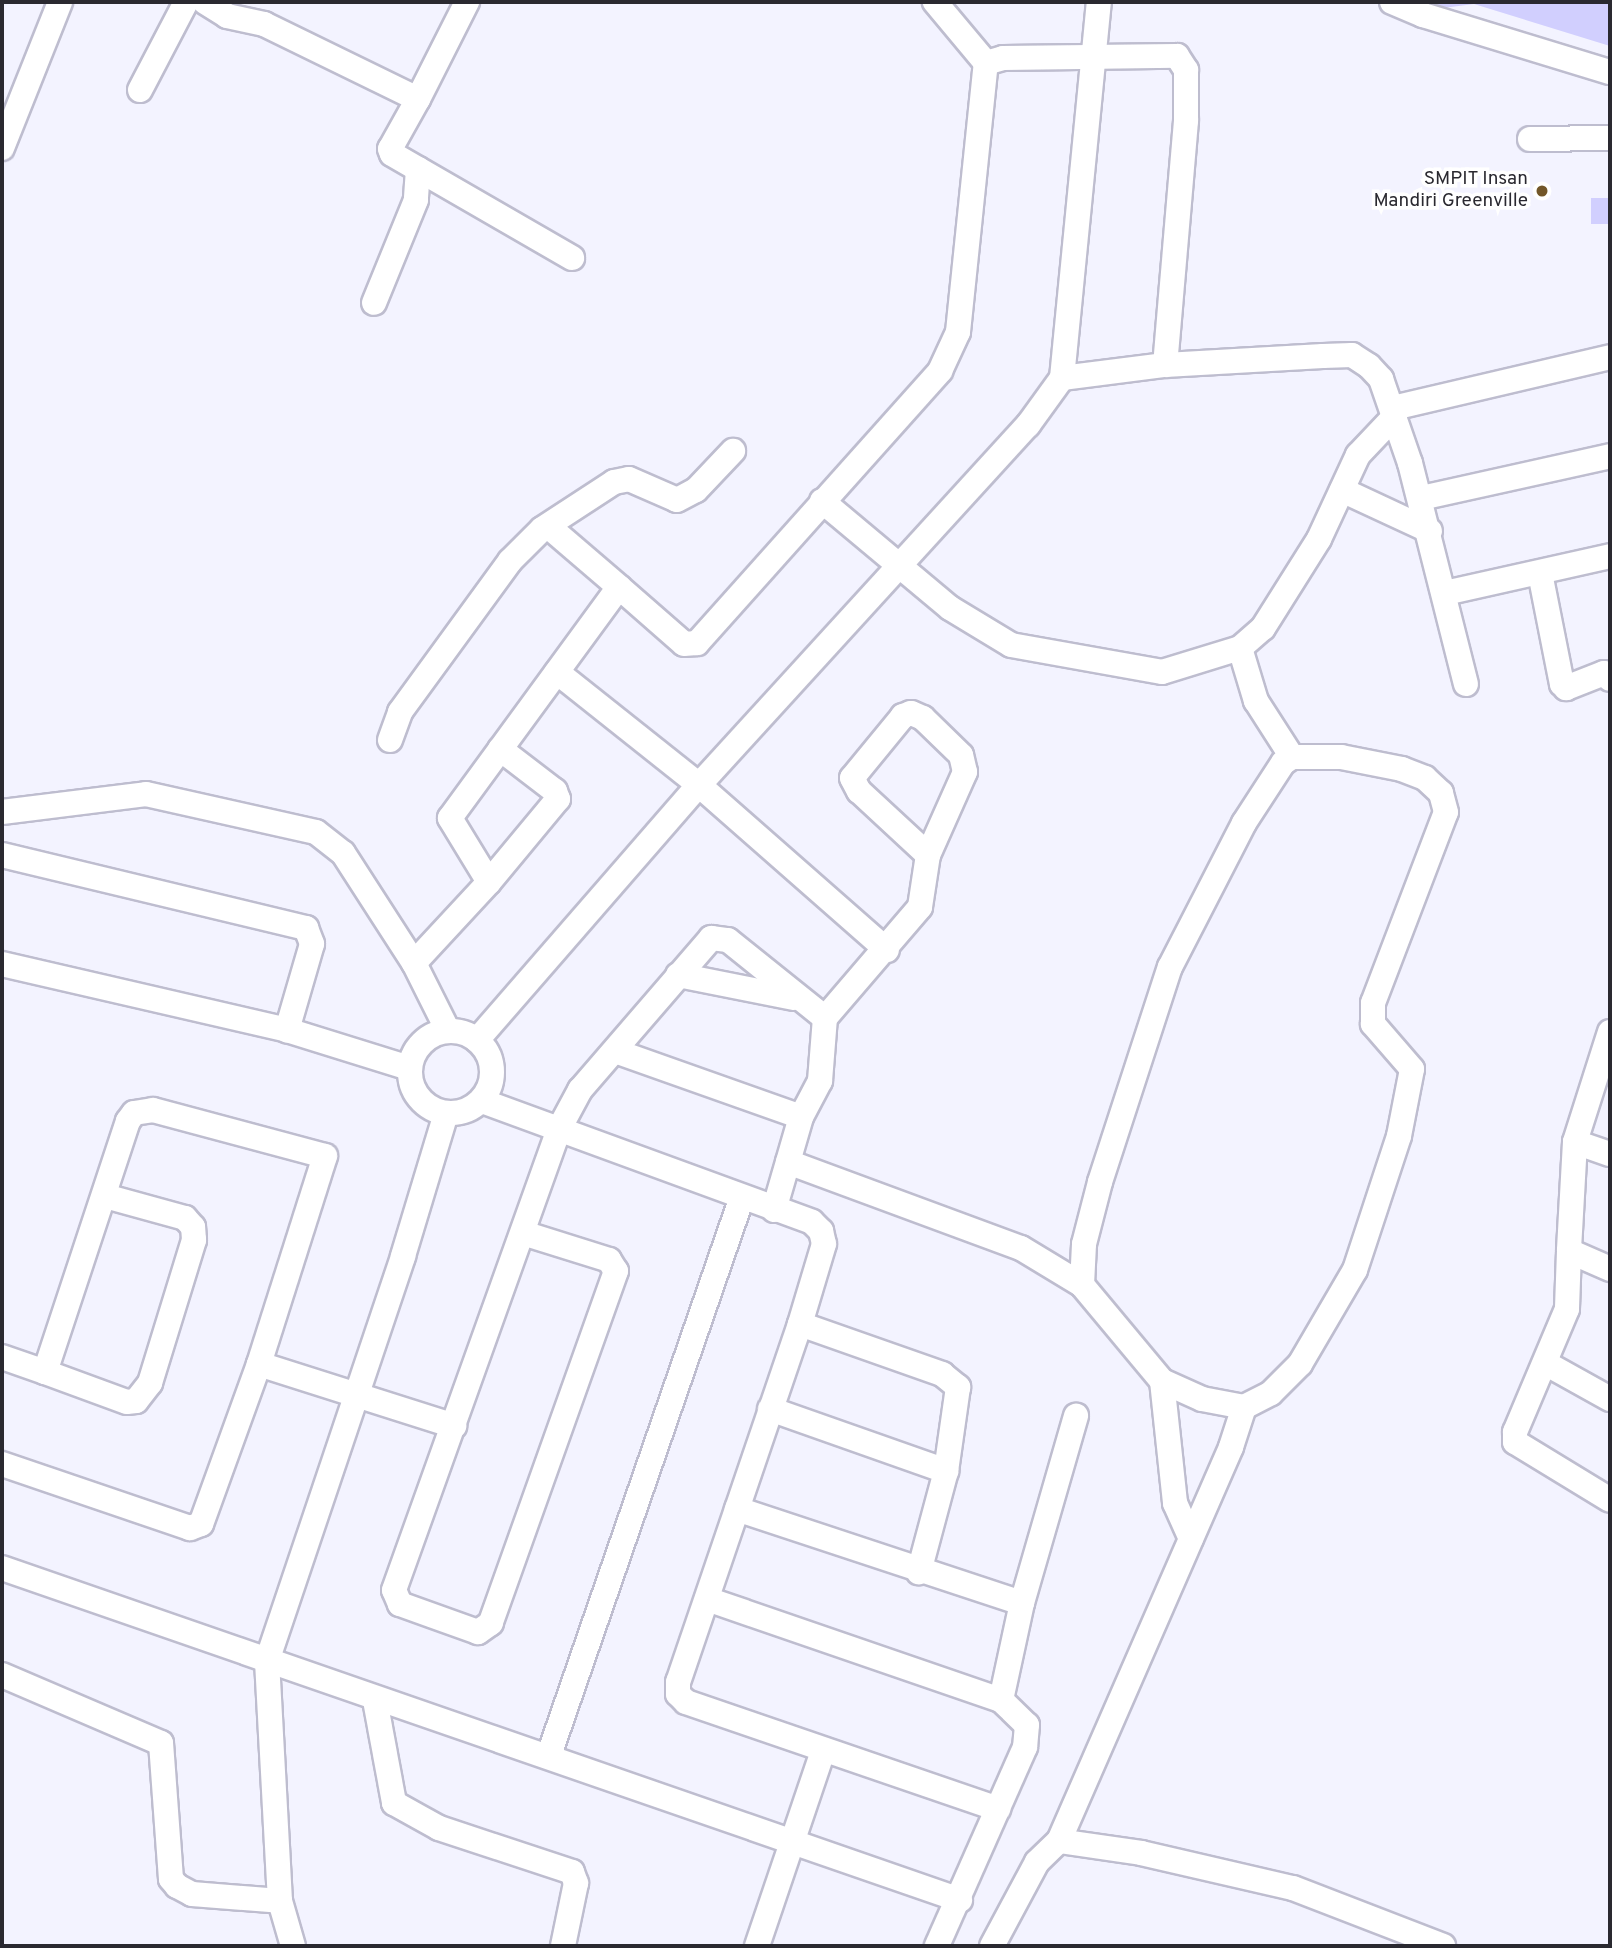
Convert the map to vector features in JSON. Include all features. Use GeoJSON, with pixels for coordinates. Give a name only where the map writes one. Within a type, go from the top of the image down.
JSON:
{"type":"FeatureCollection","features":[{"type":"Feature","properties":{"kind":"street"},"geometry":{"type":"LineString","coordinates":[[2,148],[60,2]]}},
{"type":"Feature","properties":{"kind":"street"},"geometry":{"type":"LineString","coordinates":[[140,90],[186,2]]}},
{"type":"Feature","properties":{"kind":"street"},"geometry":{"type":"LineString","coordinates":[[205,2],[227,16],[268,13],[418,99]]}},
{"type":"Feature","properties":{"kind":"street"},"geometry":{"type":"LineString","coordinates":[[467,2],[390,149],[392,154],[572,258]]}},
{"type":"Feature","properties":{"kind":"street"},"geometry":{"type":"LineString","coordinates":[[549,527],[684,645],[697,643],[940,371],[958,332],[986,62],[935,2]]}},
{"type":"Feature","properties":{"kind":"street"},"geometry":{"type":"LineString","coordinates":[[477,1040],[699,785],[1028,425],[1062,378],[1099,2]]}},
{"type":"Feature","properties":{"kind":"street"},"geometry":{"type":"LineString","coordinates":[[1392,2],[1423,15],[1610,72]]}},
{"type":"Feature","properties":{"kind":"street"},"geometry":{"type":"LineString","coordinates":[[986,62],[1177,56],[1186,70],[1186,121],[1165,365]]}},
{"type":"Feature","properties":{"kind":"street"},"geometry":{"type":"LineString","coordinates":[[1530,139],[1610,138]]}},
{"type":"Feature","properties":{"kind":"street"},"geometry":{"type":"LineString","coordinates":[[374,303],[416,200],[418,169]]}},
{"type":"Feature","properties":{"kind":"street"},"geometry":{"type":"LineString","coordinates":[[1062,378],[1165,365],[1352,355],[1381,379],[1394,412],[1430,531],[1466,684]]}},
{"type":"Feature","properties":{"kind":"street"},"geometry":{"type":"LineString","coordinates":[[822,501],[950,608],[1011,645],[1162,672],[1240,648],[1263,628],[1319,539],[1358,455],[1394,412],[1610,357]]}},
{"type":"Feature","properties":{"kind":"street"},"geometry":{"type":"LineString","coordinates":[[390,740],[400,712],[510,561],[549,527],[593,495],[629,479],[677,500],[696,490],[733,451]]}},
{"type":"Feature","properties":{"kind":"street"},"geometry":{"type":"LineString","coordinates":[[1421,498],[1610,456]]}},
{"type":"Feature","properties":{"kind":"street"},"geometry":{"type":"LineString","coordinates":[[1342,490],[1430,531]]}},
{"type":"Feature","properties":{"kind":"street"},"geometry":{"type":"LineString","coordinates":[[1445,593],[1610,556]]}},
{"type":"Feature","properties":{"kind":"street"},"geometry":{"type":"LineString","coordinates":[[1540,573],[1562,684],[1566,688],[1604,673],[1610,679]]}},
{"type":"Feature","properties":{"kind":"street"},"geometry":{"type":"LineString","coordinates":[[489,882],[450,818],[619,587]]}},
{"type":"Feature","properties":{"kind":"street"},"geometry":{"type":"LineString","coordinates":[[1240,648],[1256,701],[1292,757]]}},
{"type":"Feature","properties":{"kind":"street"},"geometry":{"type":"LineString","coordinates":[[557,672],[699,785],[887,950]]}},
{"type":"Feature","properties":{"kind":"street"},"geometry":{"type":"LineString","coordinates":[[774,1210],[801,1117],[820,1081],[825,1017],[887,950],[920,907],[928,855],[965,772],[964,762],[923,718],[911,713],[903,716],[852,778],[859,791],[928,855]]}},
{"type":"Feature","properties":{"kind":"street"},"geometry":{"type":"LineString","coordinates":[[414,963],[489,882],[558,799],[555,790],[500,749]]}},
{"type":"Feature","properties":{"kind":"street"},"geometry":{"type":"LineString","coordinates":[[788,1162],[1021,1248],[1082,1285],[1162,1381],[1202,1399],[1244,1407],[1271,1393],[1300,1364],[1355,1270],[1399,1136],[1412,1069],[1373,1024],[1373,1003],[1446,812],[1441,793],[1425,778],[1402,769],[1341,757],[1292,757],[1283,763],[1244,823],[1170,967],[1100,1182],[1084,1244],[1082,1285]]}},
{"type":"Feature","properties":{"kind":"street"},"geometry":{"type":"LineString","coordinates":[[2,812],[146,794],[311,829],[343,853],[414,963],[448,1031]]}},
{"type":"Feature","properties":{"kind":"street"},"geometry":{"type":"LineString","coordinates":[[2,855],[306,928],[312,944],[287,1030]]}},
{"type":"Feature","properties":{"kind":"street"},"geometry":{"type":"LineString","coordinates":[[523,1233],[609,1259],[615,1271],[491,1623],[478,1632],[400,1604],[394,1590],[558,1131],[580,1090],[704,943],[721,937],[825,1017]]}},
{"type":"Feature","properties":{"kind":"street"},"geometry":{"type":"LineString","coordinates":[[2,964],[287,1030],[409,1068]]}},
{"type":"Feature","properties":{"kind":"street"},"geometry":{"type":"LineString","coordinates":[[678,975],[799,999]]}},
{"type":"Feature","properties":{"kind":"street"},"geometry":{"type":"LineString","coordinates":[[448,1031],[477,1040],[491,1058],[492,1081],[482,1101],[471,1109],[446,1114],[418,1099],[409,1068],[416,1050],[430,1037],[448,1031]]}},
{"type":"Feature","properties":{"kind":"street"},"geometry":{"type":"LineString","coordinates":[[1609,1041],[1575,1142],[1567,1309],[1547,1364],[1515,1432],[1515,1443],[1610,1500]]}},
{"type":"Feature","properties":{"kind":"street"},"geometry":{"type":"LineString","coordinates":[[615,1051],[801,1117]]}},
{"type":"Feature","properties":{"kind":"street"},"geometry":{"type":"LineString","coordinates":[[482,1101],[812,1222],[821,1231],[824,1244],[800,1324],[678,1682],[682,1699],[823,1751],[998,1809]]}},
{"type":"Feature","properties":{"kind":"street"},"geometry":{"type":"LineString","coordinates":[[2,1464],[197,1528],[259,1364],[325,1156],[143,1110],[128,1121],[45,1373]]}},
{"type":"Feature","properties":{"kind":"street"},"geometry":{"type":"LineString","coordinates":[[293,1946],[280,1901],[267,1661],[358,1393],[446,1114]]}},
{"type":"Feature","properties":{"kind":"street"},"geometry":{"type":"LineString","coordinates":[[1575,1142],[1610,1154]]}},
{"type":"Feature","properties":{"kind":"street"},"geometry":{"type":"LineString","coordinates":[[2,1357],[127,1402],[136,1401],[150,1383],[194,1240],[193,1227],[185,1218],[105,1196]]}},
{"type":"Feature","properties":{"kind":"street"},"geometry":{"type":"LineString","coordinates":[[549,1755],[741,1197]]}},
{"type":"Feature","properties":{"kind":"street"},"geometry":{"type":"LineString","coordinates":[[1569,1251],[1610,1269]]}},
{"type":"Feature","properties":{"kind":"street"},"geometry":{"type":"LineString","coordinates":[[800,1324],[951,1379],[958,1393],[946,1471],[919,1572]]}},
{"type":"Feature","properties":{"kind":"street"},"geometry":{"type":"LineString","coordinates":[[259,1364],[358,1393],[454,1426]]}},
{"type":"Feature","properties":{"kind":"street"},"geometry":{"type":"LineString","coordinates":[[1547,1364],[1610,1399]]}},
{"type":"Feature","properties":{"kind":"street"},"geometry":{"type":"LineString","coordinates":[[1162,1381],[1175,1503],[1191,1539]]}},
{"type":"Feature","properties":{"kind":"street"},"geometry":{"type":"LineString","coordinates":[[1586,1385],[1610,1392]]}},
{"type":"Feature","properties":{"kind":"street"},"geometry":{"type":"LineString","coordinates":[[992,1946],[1037,1862],[1059,1841],[1191,1539],[1244,1407]]}},
{"type":"Feature","properties":{"kind":"street"},"geometry":{"type":"LineString","coordinates":[[770,1409],[946,1471]]}},
{"type":"Feature","properties":{"kind":"street"},"geometry":{"type":"LineString","coordinates":[[1001,1700],[1022,1603],[1076,1416]]}},
{"type":"Feature","properties":{"kind":"street"},"geometry":{"type":"LineString","coordinates":[[737,1509],[919,1572],[1022,1603]]}},
{"type":"Feature","properties":{"kind":"street"},"geometry":{"type":"LineString","coordinates":[[2,1568],[375,1700],[549,1755],[960,1900]]}},
{"type":"Feature","properties":{"kind":"street"},"geometry":{"type":"LineString","coordinates":[[707,1599],[1001,1700],[1022,1718],[1027,1736],[960,1900],[937,1946]]}},
{"type":"Feature","properties":{"kind":"street"},"geometry":{"type":"LineString","coordinates":[[2,1675],[161,1743],[171,1879],[177,1886],[192,1894],[280,1901]]}},
{"type":"Feature","properties":{"kind":"street"},"geometry":{"type":"LineString","coordinates":[[375,1700],[394,1803],[439,1828],[572,1872],[576,1883],[563,1946]]}},
{"type":"Feature","properties":{"kind":"street"},"geometry":{"type":"LineString","coordinates":[[757,1946],[823,1751]]}},
{"type":"Feature","properties":{"kind":"street"},"geometry":{"type":"LineString","coordinates":[[1059,1841],[1141,1853],[1293,1888],[1444,1946]]}},
{"type":"Feature","properties":{"kind":"shaded area"},"geometry":{"type":"Polygon","coordinates":[[[1423,2],[1610,2],[1610,46],[1474,4],[1443,8],[1423,2]]]}},
{"type":"Feature","properties":{"kind":"shaded area"},"geometry":{"type":"Polygon","coordinates":[[[1591,198],[1610,198],[1610,224],[1591,224],[1591,198]]]}},
{"type":"Feature","properties":{"kind":"place","name":"SMPIT Insan Mandiri Greenville"},"geometry":{"type":"Point","coordinates":[1542,191]}}]}
